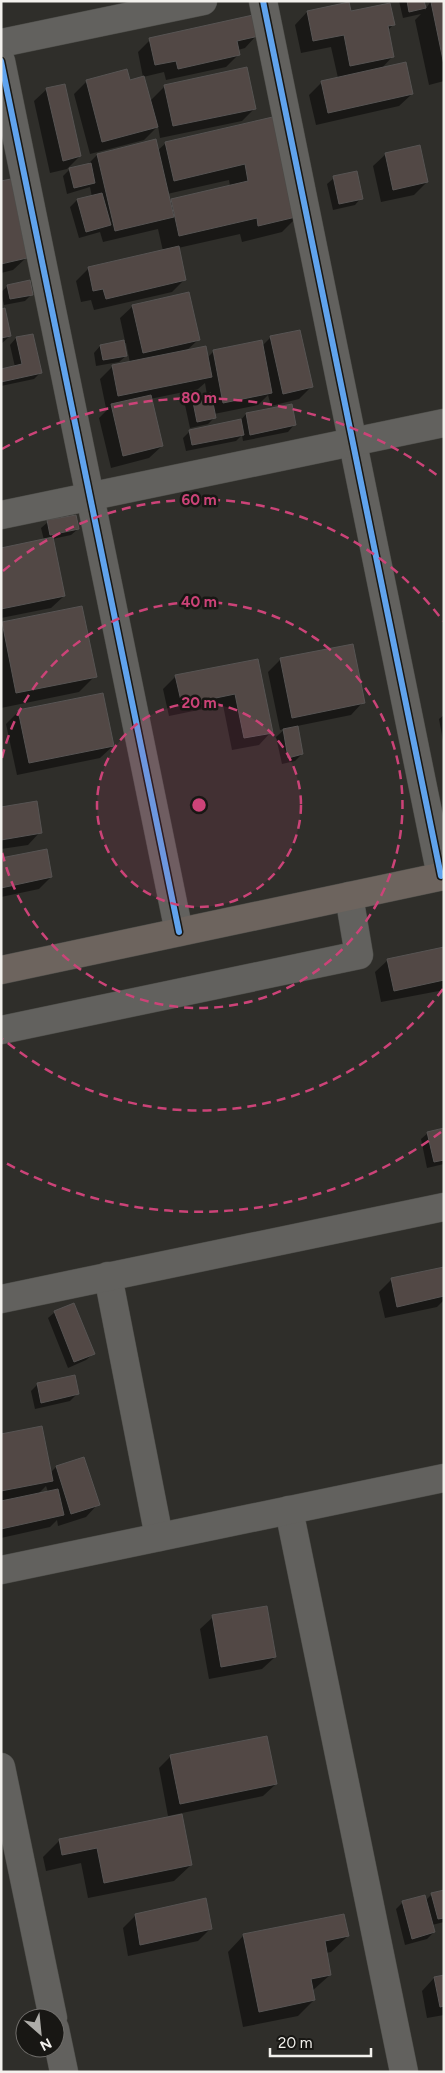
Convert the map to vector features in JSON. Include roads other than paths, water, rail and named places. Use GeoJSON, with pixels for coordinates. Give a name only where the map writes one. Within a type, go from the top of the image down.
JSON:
{"type":"FeatureCollection","features":[{"type":"Feature","properties":{"kind":"main road"},"geometry":{"type":"LineString","coordinates":[[1,970],[442,876]]}},
{"type":"Feature","properties":{"kind":"street"},"geometry":{"type":"LineString","coordinates":[[1,43],[203,1]]}},
{"type":"Feature","properties":{"kind":"street"},"geometry":{"type":"LineString","coordinates":[[263,1],[442,876]]}},
{"type":"Feature","properties":{"kind":"street"},"geometry":{"type":"LineString","coordinates":[[1,60],[179,932]]}},
{"type":"Feature","properties":{"kind":"street"},"geometry":{"type":"LineString","coordinates":[[1,515],[444,423]]}},
{"type":"Feature","properties":{"kind":"street"},"geometry":{"type":"LineString","coordinates":[[1,1030],[359,955],[348,896]]}},
{"type":"Feature","properties":{"kind":"street"},"geometry":{"type":"LineString","coordinates":[[1,1299],[444,1207]]}},
{"type":"Feature","properties":{"kind":"street"},"geometry":{"type":"LineString","coordinates":[[108,1276],[159,1537]]}},
{"type":"Feature","properties":{"kind":"street"},"geometry":{"type":"LineString","coordinates":[[1,1570],[444,1478]]}},
{"type":"Feature","properties":{"kind":"street"},"geometry":{"type":"LineString","coordinates":[[289,1510],[404,2072]]}},
{"type":"Feature","properties":{"kind":"street"},"geometry":{"type":"LineString","coordinates":[[1,1767],[51,2008]]}},
{"type":"Feature","properties":{"kind":"street"},"geometry":{"type":"LineString","coordinates":[[61,2058],[64,2072]]}}]}
